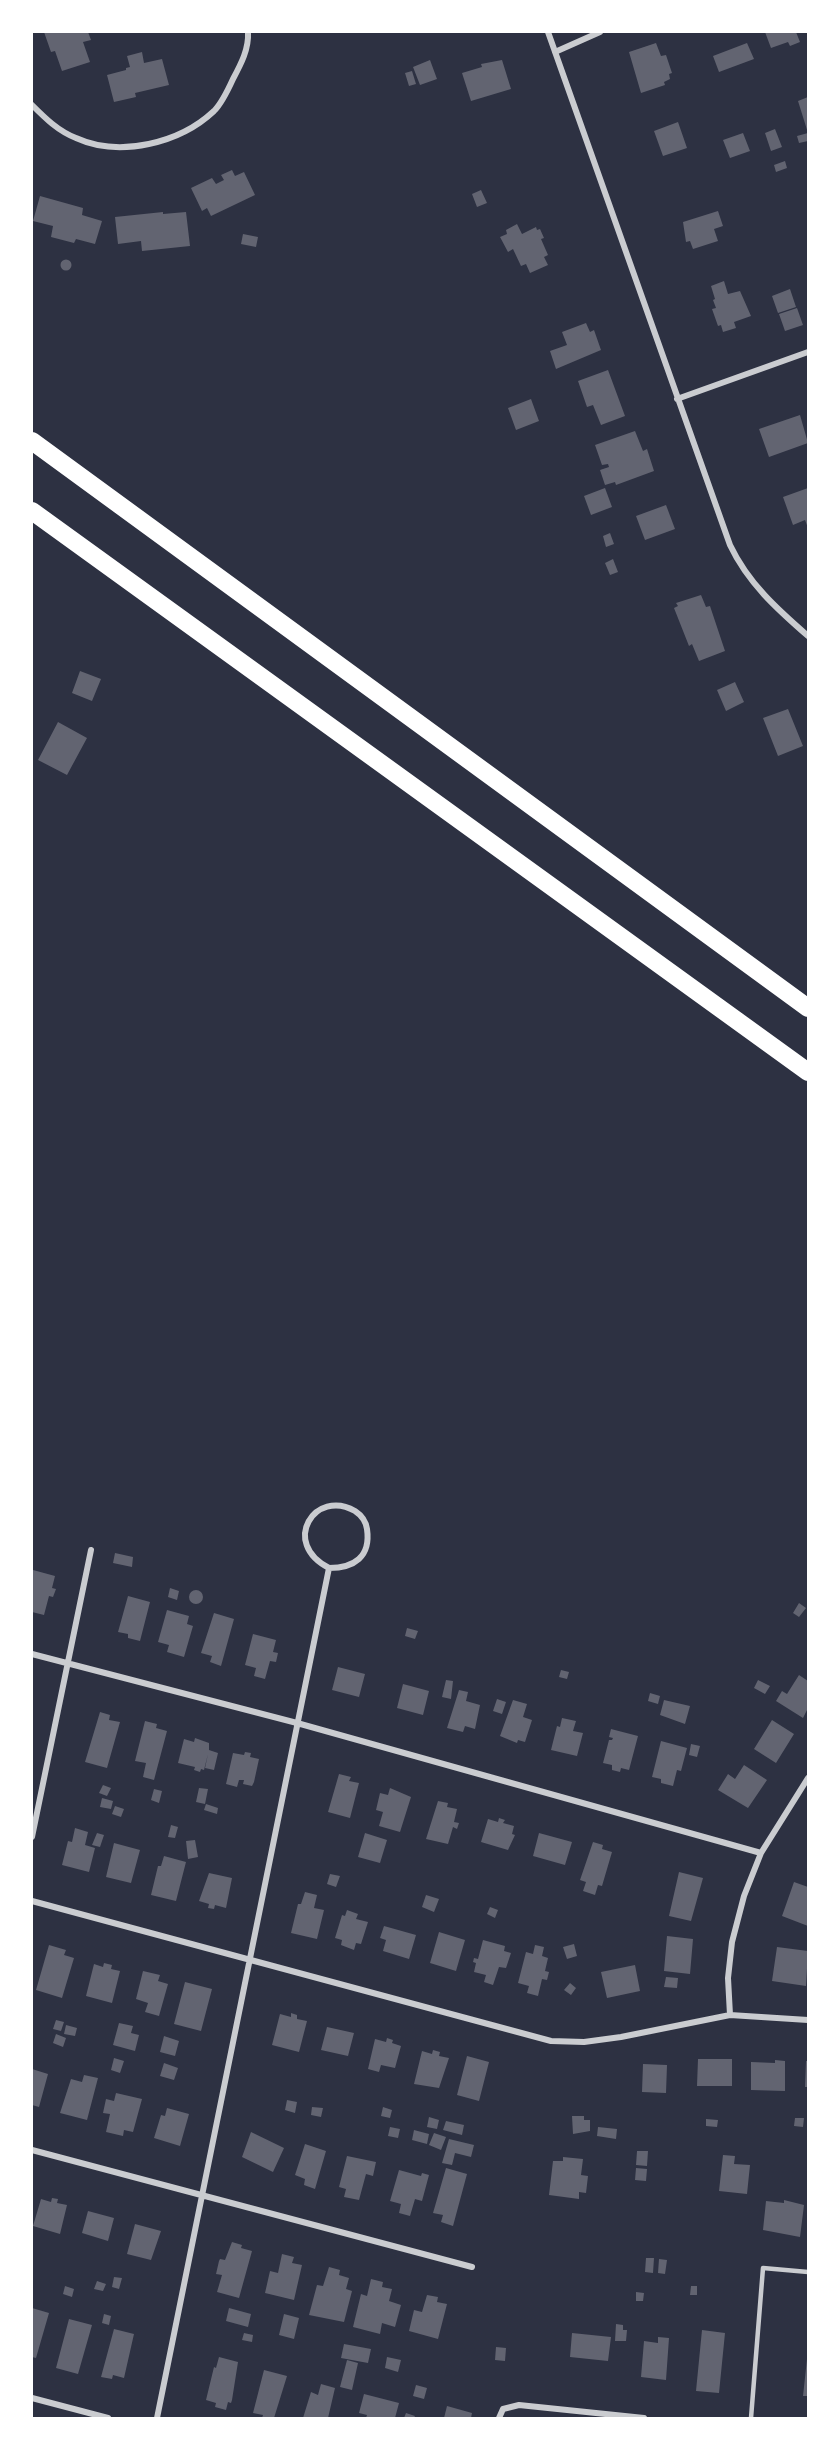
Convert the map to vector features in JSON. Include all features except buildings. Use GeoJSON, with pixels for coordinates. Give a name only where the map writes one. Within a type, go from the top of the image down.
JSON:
{"type":"FeatureCollection","features":[{"type":"Feature","properties":{"kind":"highway"},"geometry":{"type":"LineString","coordinates":[[32,441],[808,1008]]}},
{"type":"Feature","properties":{"kind":"highway"},"geometry":{"type":"LineString","coordinates":[[32,511],[808,1072]]}},
{"type":"Feature","properties":{"kind":"street"},"geometry":{"type":"LineString","coordinates":[[32,105],[49,123],[76,139],[102,145],[134,146],[163,140],[195,126],[216,109],[242,61],[248,32]]}},
{"type":"Feature","properties":{"kind":"street"},"geometry":{"type":"LineString","coordinates":[[548,32],[677,399],[740,566],[779,611],[808,636]]}},
{"type":"Feature","properties":{"kind":"street"},"geometry":{"type":"LineString","coordinates":[[555,52],[600,32]]}},
{"type":"Feature","properties":{"kind":"street"},"geometry":{"type":"LineString","coordinates":[[677,399],[808,352]]}},
{"type":"Feature","properties":{"kind":"street"},"geometry":{"type":"LineString","coordinates":[[330,1505],[345,1506],[358,1513],[367,1525],[369,1540],[364,1552],[355,1563],[343,1568],[329,1568],[316,1561],[308,1552],[304,1537],[307,1523],[317,1511],[330,1505]]}},
{"type":"Feature","properties":{"kind":"street"},"geometry":{"type":"LineString","coordinates":[[32,1837],[91,1550]]}},
{"type":"Feature","properties":{"kind":"street"},"geometry":{"type":"LineString","coordinates":[[157,2418],[329,1568]]}},
{"type":"Feature","properties":{"kind":"street"},"geometry":{"type":"LineString","coordinates":[[32,1654],[297,1723],[761,1853]]}},
{"type":"Feature","properties":{"kind":"street"},"geometry":{"type":"LineString","coordinates":[[730,2015],[728,1978],[732,1942],[744,1896],[761,1853],[808,1778]]}},
{"type":"Feature","properties":{"kind":"street"},"geometry":{"type":"LineString","coordinates":[[32,1901],[551,2041],[584,2042],[621,2037],[730,2015],[808,2020]]}},
{"type":"Feature","properties":{"kind":"street"},"geometry":{"type":"LineString","coordinates":[[32,2150],[471,2267]]}},
{"type":"Feature","properties":{"kind":"street"},"geometry":{"type":"LineString","coordinates":[[32,2398],[108,2418]]}},
{"type":"Feature","properties":{"kind":"street"},"geometry":{"type":"LineString","coordinates":[[499,2418],[503,2409],[519,2405],[644,2418]]}},
{"type":"Feature","properties":{"kind":"lane"},"geometry":{"type":"LineString","coordinates":[[751,2418],[763,2268],[808,2272]]}}]}
